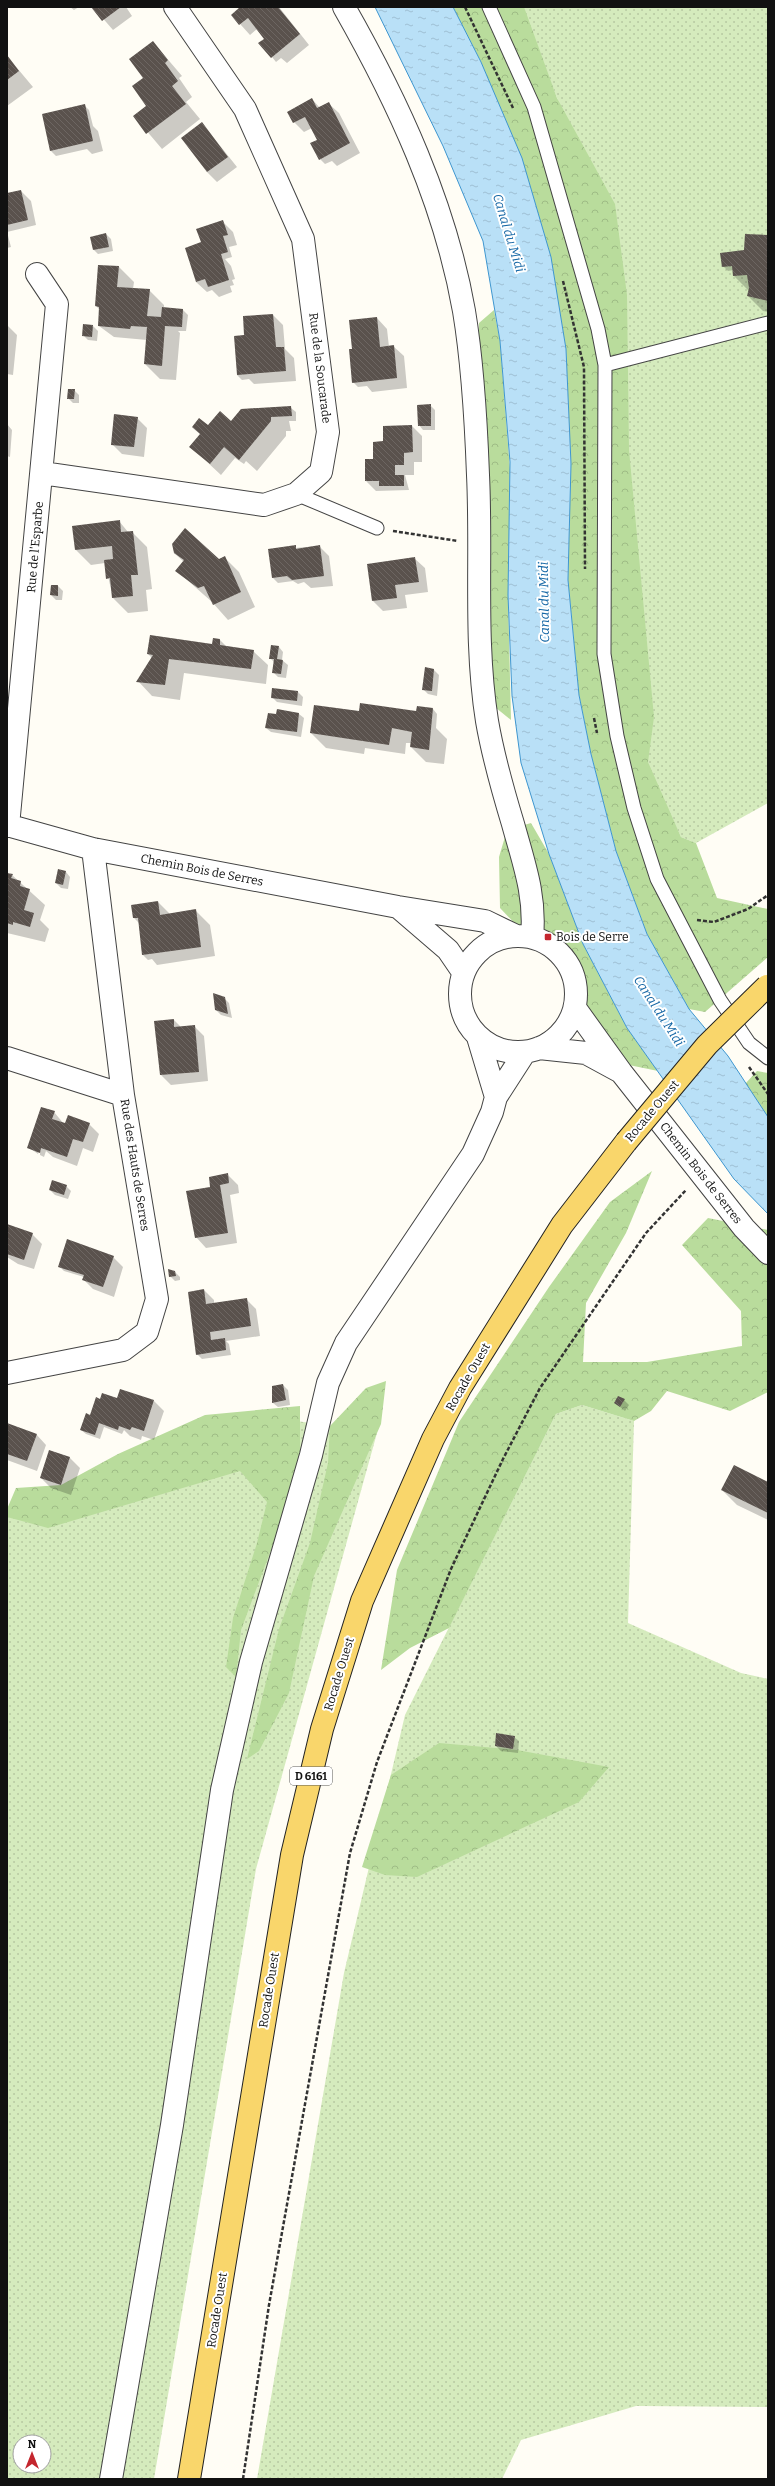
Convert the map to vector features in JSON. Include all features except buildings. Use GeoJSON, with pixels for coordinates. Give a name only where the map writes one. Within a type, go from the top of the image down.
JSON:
{"type":"FeatureCollection","features":[{"type":"Feature","properties":{"kind":"main road","name":"Rocade Ouest"},"geometry":{"type":"LineString","coordinates":[[189,2479],[292,1855],[322,1728],[362,1601],[424,1460],[460,1388],[562,1225],[626,1142],[707,1045],[768,986]]}},
{"type":"Feature","properties":{"kind":"street","name":"Rue de la Soucarade"},"geometry":{"type":"LineString","coordinates":[[42,473],[264,504],[296,494],[321,472],[328,432],[303,239],[245,109],[175,7]]}},
{"type":"Feature","properties":{"kind":"street"},"geometry":{"type":"LineString","coordinates":[[344,7],[372,56],[407,127],[440,216],[464,311],[475,430],[479,544],[479,650],[487,722],[504,794],[532,888],[534,919],[524,936]]}},
{"type":"Feature","properties":{"kind":"street","name":"Rue de l'Esparbe"},"geometry":{"type":"LineString","coordinates":[[8,826],[57,304],[38,274]]}},
{"type":"Feature","properties":{"kind":"street","name":"Chemin Bois de Serres"},"geometry":{"type":"LineString","coordinates":[[8,826],[93,849],[398,907],[485,921],[524,936]]}},
{"type":"Feature","properties":{"kind":"street","name":"Rue des Hauts de Serres"},"geometry":{"type":"LineString","coordinates":[[7,1373],[123,1350],[147,1332],[157,1299],[123,1095],[93,849]]}},
{"type":"Feature","properties":{"kind":"street","name":"Chemin Bois de Serres"},"geometry":{"type":"LineString","coordinates":[[398,907],[448,950],[463,972]]}},
{"type":"Feature","properties":{"kind":"street"},"geometry":{"type":"LineString","coordinates":[[524,936],[549,944],[563,956],[569,967],[576,990],[575,1008],[568,1025],[555,1039],[532,1050],[510,1052],[493,1047],[478,1037],[467,1024],[461,1008],[459,990],[463,972],[472,958],[484,946],[499,938],[524,936]]}},
{"type":"Feature","properties":{"kind":"street","name":"Chemin Bois de Serres"},"geometry":{"type":"LineString","coordinates":[[575,1008],[622,1072],[744,1228],[768,1253]]}},
{"type":"Feature","properties":{"kind":"street"},"geometry":{"type":"LineString","coordinates":[[478,1037],[496,1097]]}},
{"type":"Feature","properties":{"kind":"street"},"geometry":{"type":"LineString","coordinates":[[111,2479],[172,2125],[222,1790],[251,1662],[311,1454],[328,1383],[346,1343],[473,1154],[492,1112],[496,1097],[532,1050]]}},
{"type":"Feature","properties":{"kind":"street","name":"Chemin Bois de Serres"},"geometry":{"type":"LineString","coordinates":[[532,1050],[586,1053],[622,1072]]}},
{"type":"Feature","properties":{"kind":"street"},"geometry":{"type":"LineString","coordinates":[[7,1058],[123,1095]]}},
{"type":"Feature","properties":{"kind":"lane"},"geometry":{"type":"LineString","coordinates":[[489,7],[534,107],[598,329],[605,365],[604,654],[617,736],[634,808],[657,879],[720,1000],[749,1043],[768,1058]]}},
{"type":"Feature","properties":{"kind":"lane"},"geometry":{"type":"LineString","coordinates":[[605,365],[768,323]]}},
{"type":"Feature","properties":{"kind":"lane"},"geometry":{"type":"LineString","coordinates":[[296,494],[377,528]]}},
{"type":"Feature","properties":{"kind":"path"},"geometry":{"type":"LineString","coordinates":[[377,528],[479,544]]}},
{"type":"Feature","properties":{"kind":"path"},"geometry":{"type":"LineString","coordinates":[[676,916],[714,922],[748,909],[768,895]]}},
{"type":"Feature","properties":{"kind":"path"},"geometry":{"type":"LineString","coordinates":[[243,2479],[269,2305],[350,1853],[377,1762],[451,1569],[503,1459],[540,1388],[646,1233],[701,1173]]}},
{"type":"Feature","properties":{"kind":"green space"},"geometry":{"type":"Polygon","coordinates":[[[453,7],[524,7],[557,98],[615,204],[627,295],[629,450],[654,717],[648,762],[681,837],[696,843],[717,898],[768,909],[768,957],[705,1012],[689,1009],[647,934],[616,851],[591,754],[579,695],[568,580],[571,464],[566,349],[549,251],[481,62],[453,7]]]}},
{"type":"Feature","properties":{"kind":"green space"},"geometry":{"type":"Polygon","coordinates":[[[520,7],[768,7],[768,803],[696,843],[681,837],[649,770],[620,545],[604,213],[520,7]]]}},
{"type":"Feature","properties":{"kind":"green space"},"geometry":{"type":"Polygon","coordinates":[[[494,310],[500,341],[510,470],[508,595],[511,720],[485,699],[478,352],[479,323],[494,310]]]}},
{"type":"Feature","properties":{"kind":"green space"},"geometry":{"type":"Polygon","coordinates":[[[531,823],[549,854],[583,944],[627,1028],[658,1071],[624,1064],[587,1010],[581,981],[524,933],[500,908],[499,857],[507,830],[531,823]]]}},
{"type":"Feature","properties":{"kind":"green space"},"geometry":{"type":"Polygon","coordinates":[[[757,1071],[768,1073],[768,1117],[745,1084],[757,1071]]]}},
{"type":"Feature","properties":{"kind":"green space"},"geometry":{"type":"Polygon","coordinates":[[[652,1171],[626,1233],[586,1303],[583,1362],[647,1362],[742,1346],[741,1311],[682,1245],[708,1218],[768,1230],[768,1392],[730,1411],[667,1391],[651,1411],[634,1421],[582,1405],[556,1414],[449,1628],[410,1648],[381,1670],[397,1570],[459,1422],[549,1287],[610,1202],[652,1171]]]}},
{"type":"Feature","properties":{"kind":"green space"},"geometry":{"type":"Polygon","coordinates":[[[386,1381],[381,1424],[314,1576],[289,1693],[259,1751],[247,1759],[279,1629],[310,1543],[328,1463],[330,1426],[366,1388],[386,1381]]]}},
{"type":"Feature","properties":{"kind":"green space"},"geometry":{"type":"Polygon","coordinates":[[[582,1405],[634,1421],[628,1623],[741,1673],[768,1679],[768,2407],[636,2406],[521,2440],[502,2479],[257,2479],[344,1973],[405,1715],[556,1414],[582,1405]]]}},
{"type":"Feature","properties":{"kind":"green space"},"geometry":{"type":"Polygon","coordinates":[[[300,1406],[300,1472],[241,1630],[236,1677],[226,1667],[233,1618],[257,1543],[267,1502],[240,1471],[48,1528],[7,1517],[7,1509],[16,1488],[61,1485],[118,1454],[205,1415],[300,1406]]]}},
{"type":"Feature","properties":{"kind":"green space"},"geometry":{"type":"Polygon","coordinates":[[[290,1420],[377,1433],[256,1869],[154,2479],[7,2479],[7,1507],[290,1420]]]}},
{"type":"Feature","properties":{"kind":"green space"},"geometry":{"type":"Polygon","coordinates":[[[439,1743],[517,1750],[609,1767],[579,1802],[417,1877],[385,1875],[362,1867],[391,1775],[439,1743]]]}},
{"type":"Feature","properties":{"kind":"water","name":"Canal du Midi"},"geometry":{"type":"Polygon","coordinates":[[[375,7],[453,7],[481,62],[522,158],[551,257],[566,349],[571,464],[568,580],[579,695],[591,754],[616,851],[647,934],[689,1009],[728,1056],[768,1117],[768,1214],[734,1179],[627,1028],[583,944],[549,854],[521,763],[512,696],[508,595],[510,462],[500,341],[483,241],[443,146],[375,7]]]}},
{"type":"Feature","properties":{"kind":"place","name":"Bois de Serre"},"geometry":{"type":"Point","coordinates":[548,937]}}]}
